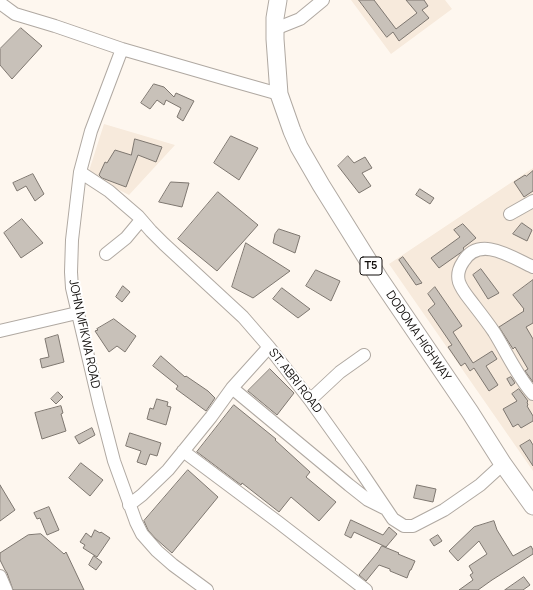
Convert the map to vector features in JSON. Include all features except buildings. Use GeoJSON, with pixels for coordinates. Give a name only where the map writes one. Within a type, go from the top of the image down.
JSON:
{"type":"FeatureCollection","features":[{"type":"Feature","properties":{"kind":"highway","name":"DODOMA HIGHWAY"},"geometry":{"type":"LineString","coordinates":[[278,0],[275,29],[279,94],[297,142],[320,186],[379,278],[470,412],[503,464],[533,506]]}},
{"type":"Feature","properties":{"kind":"street"},"geometry":{"type":"LineString","coordinates":[[275,29],[300,19],[323,0]]}},
{"type":"Feature","properties":{"kind":"street"},"geometry":{"type":"LineString","coordinates":[[0,3],[15,14],[122,49],[279,94]]}},
{"type":"Feature","properties":{"kind":"street","name":"JOHN MFIKWA ROAD"},"geometry":{"type":"LineString","coordinates":[[122,49],[91,130],[80,172],[72,240],[72,288],[114,461],[136,522],[142,534],[157,551],[207,590]]}},
{"type":"Feature","properties":{"kind":"street","name":"ST. ABRI ROAD"},"geometry":{"type":"LineString","coordinates":[[80,172],[109,191],[243,317],[269,347],[310,400],[396,522],[404,526],[413,526],[444,510],[480,485],[503,464]]}},
{"type":"Feature","properties":{"kind":"street"},"geometry":{"type":"LineString","coordinates":[[510,214],[533,201]]}},
{"type":"Feature","properties":{"kind":"street"},"geometry":{"type":"LineString","coordinates":[[106,254],[126,238],[141,220]]}},
{"type":"Feature","properties":{"kind":"street"},"geometry":{"type":"LineString","coordinates":[[533,267],[506,254],[484,248],[472,251],[464,259],[458,275],[459,282],[466,295],[484,316],[522,380],[533,394]]}},
{"type":"Feature","properties":{"kind":"street"},"geometry":{"type":"LineString","coordinates":[[0,331],[77,313]]}},
{"type":"Feature","properties":{"kind":"street"},"geometry":{"type":"LineString","coordinates":[[129,505],[142,495],[168,470],[232,388],[269,347]]}},
{"type":"Feature","properties":{"kind":"street"},"geometry":{"type":"LineString","coordinates":[[310,400],[340,372],[364,355]]}},
{"type":"Feature","properties":{"kind":"street"},"geometry":{"type":"LineString","coordinates":[[232,388],[368,500],[385,508]]}},
{"type":"Feature","properties":{"kind":"street"},"geometry":{"type":"LineString","coordinates":[[183,451],[366,590]]}},
{"type":"Feature","properties":{"kind":"street"},"geometry":{"type":"LineString","coordinates":[[0,576],[6,590]]}},
{"type":"Feature","properties":{"kind":"shaded area"},"geometry":{"type":"Polygon","coordinates":[[[351,0],[445,0],[452,9],[391,54],[351,0]]]}},
{"type":"Feature","properties":{"kind":"shaded area"},"geometry":{"type":"Polygon","coordinates":[[[104,124],[175,145],[129,195],[88,174],[104,124]]]}},
{"type":"Feature","properties":{"kind":"shaded area"},"geometry":{"type":"Polygon","coordinates":[[[533,168],[533,471],[389,264],[533,168]]]}}]}
